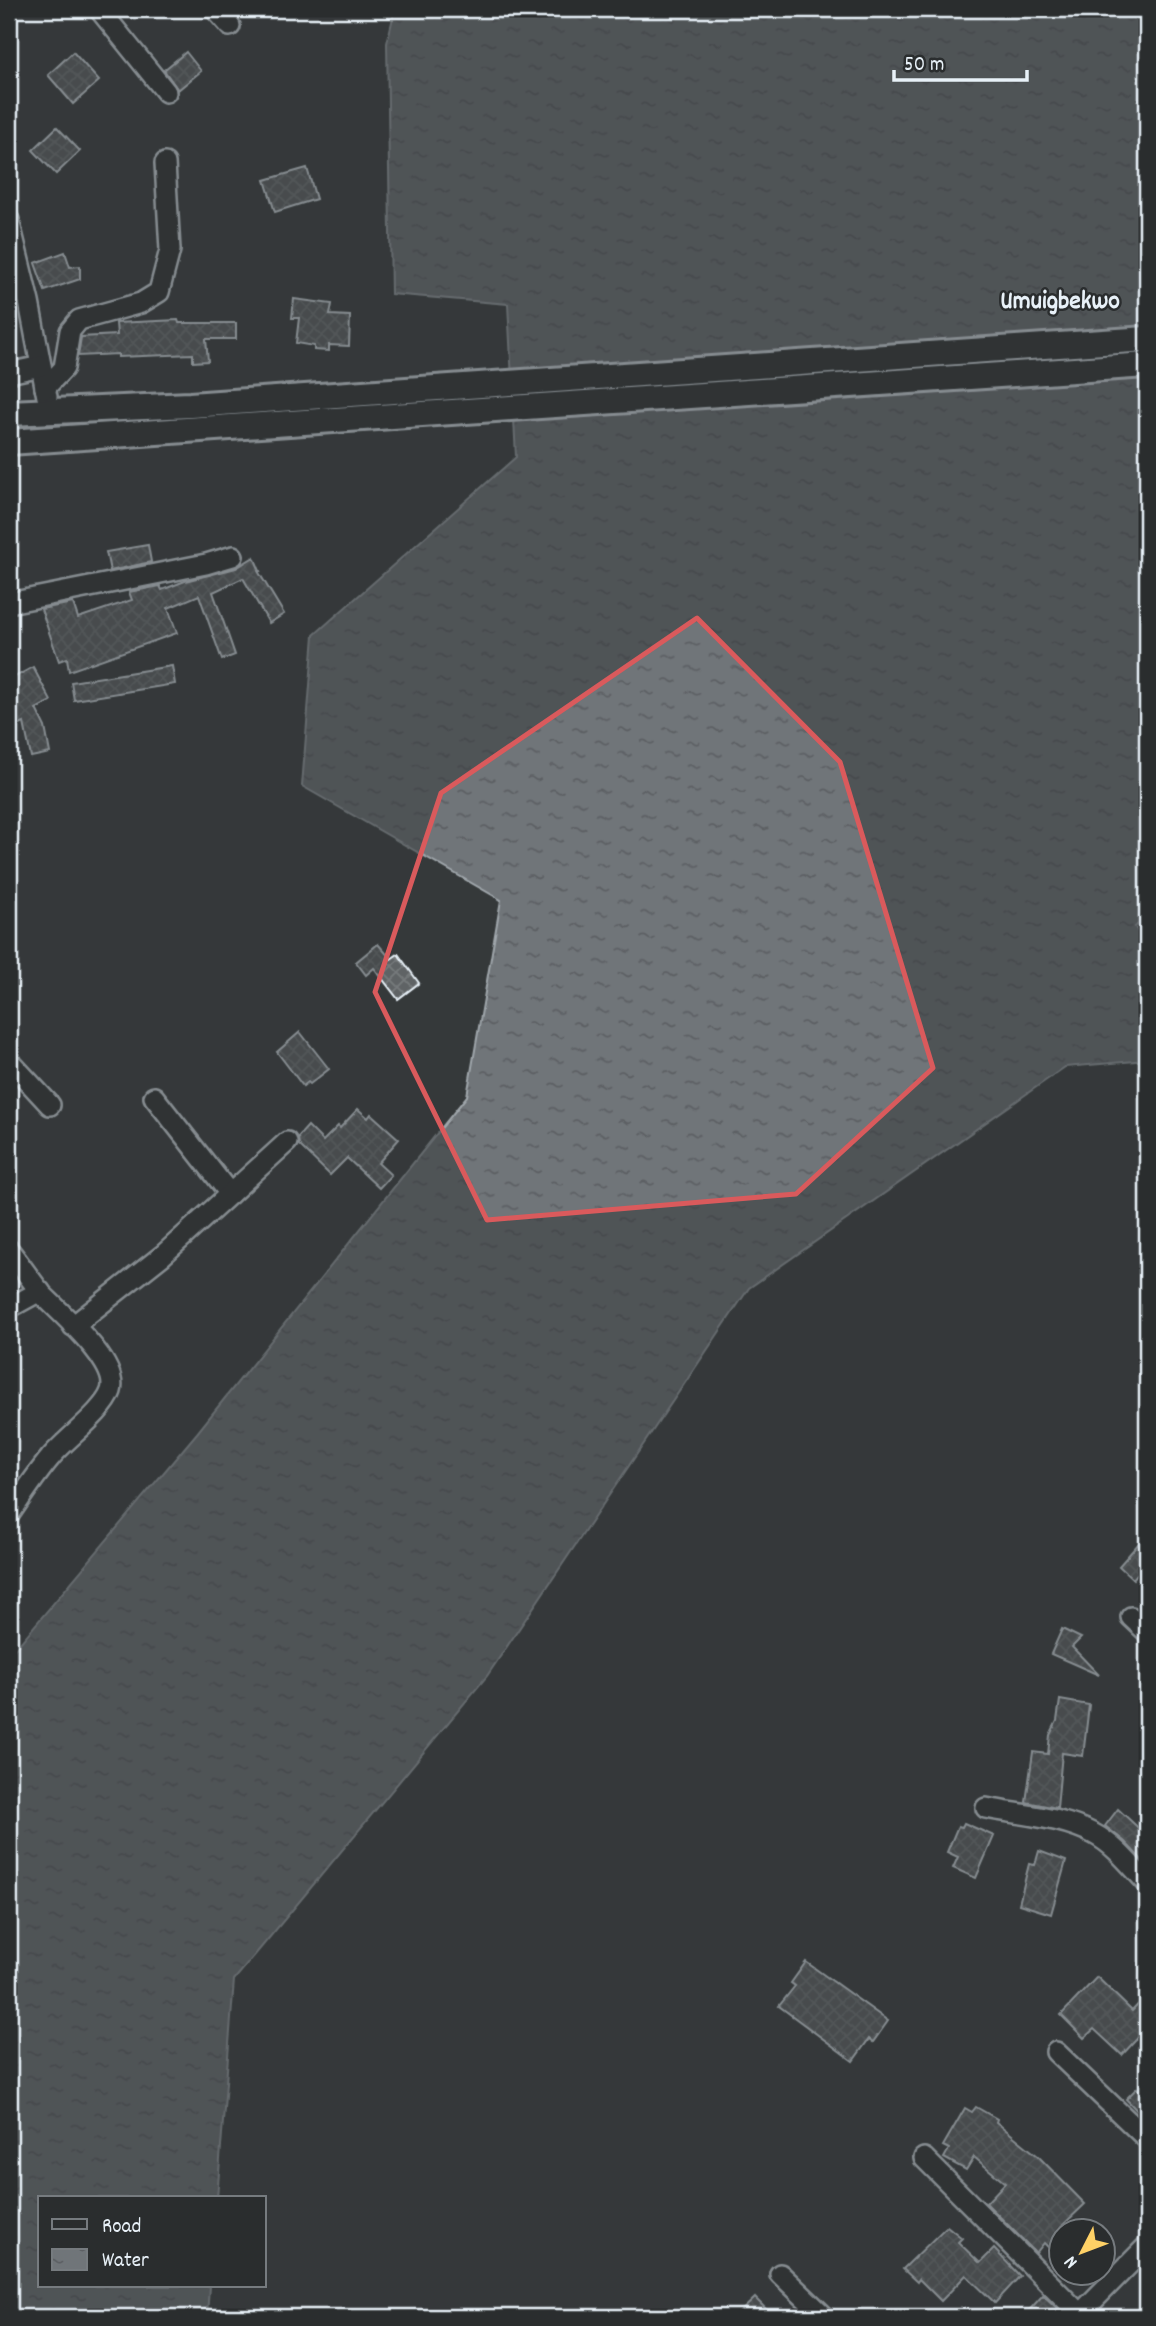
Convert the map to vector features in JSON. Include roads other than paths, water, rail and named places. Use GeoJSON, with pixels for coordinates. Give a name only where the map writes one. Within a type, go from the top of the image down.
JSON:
{"type":"FeatureCollection","features":[{"type":"Feature","properties":{"kind":"main road"},"geometry":{"type":"LineString","coordinates":[[9,413],[47,400],[190,405],[1147,340]]}},
{"type":"Feature","properties":{"kind":"main road"},"geometry":{"type":"LineString","coordinates":[[9,442],[1147,365]]}},
{"type":"Feature","properties":{"kind":"street"},"geometry":{"type":"LineString","coordinates":[[99,9],[166,92]]}},
{"type":"Feature","properties":{"kind":"street"},"geometry":{"type":"LineString","coordinates":[[215,9],[230,26]]}},
{"type":"Feature","properties":{"kind":"street"},"geometry":{"type":"LineString","coordinates":[[47,400],[64,368],[70,331],[79,320],[141,303],[159,292],[170,250],[166,163]]}},
{"type":"Feature","properties":{"kind":"street"},"geometry":{"type":"LineString","coordinates":[[9,220],[29,302],[47,400]]}},
{"type":"Feature","properties":{"kind":"street"},"geometry":{"type":"LineString","coordinates":[[9,373],[41,366]]}},
{"type":"Feature","properties":{"kind":"street"},"geometry":{"type":"LineString","coordinates":[[9,603],[206,564],[233,556]]}},
{"type":"Feature","properties":{"kind":"street"},"geometry":{"type":"LineString","coordinates":[[9,1066],[13,1065],[50,1105]]}},
{"type":"Feature","properties":{"kind":"street"},"geometry":{"type":"LineString","coordinates":[[153,1097],[230,1194]]}},
{"type":"Feature","properties":{"kind":"street"},"geometry":{"type":"LineString","coordinates":[[73,1326],[163,1255],[286,1142]]}},
{"type":"Feature","properties":{"kind":"street"},"geometry":{"type":"LineString","coordinates":[[9,1250],[40,1291],[107,1367],[112,1381],[111,1392],[99,1408],[51,1457],[9,1515]]}},
{"type":"Feature","properties":{"kind":"street"},"geometry":{"type":"LineString","coordinates":[[9,1308],[40,1291]]}},
{"type":"Feature","properties":{"kind":"street"},"geometry":{"type":"LineString","coordinates":[[1131,1618],[1147,1632]]}},
{"type":"Feature","properties":{"kind":"street"},"geometry":{"type":"LineString","coordinates":[[986,1808],[1061,1822],[1095,1834],[1120,1854],[1147,1883]]}},
{"type":"Feature","properties":{"kind":"street"},"geometry":{"type":"LineString","coordinates":[[1056,2052],[1147,2139]]}},
{"type":"Feature","properties":{"kind":"street"},"geometry":{"type":"LineString","coordinates":[[924,2158],[1080,2316],[1147,2246]]}},
{"type":"Feature","properties":{"kind":"street"},"geometry":{"type":"LineString","coordinates":[[779,2274],[825,2317]]}},
{"type":"Feature","properties":{"kind":"water"},"geometry":{"type":"Polygon","coordinates":[[[395,9],[1147,9],[1147,916],[1135,927],[1147,947],[1147,1060],[1065,1067],[749,1288],[487,1676],[234,1980],[217,2196],[38,2196],[38,2288],[209,2288],[207,2317],[9,2317],[9,1656],[197,1433],[467,1096],[501,900],[302,786],[314,635],[516,457],[508,304],[391,294],[387,43],[395,9]]]}},
{"type":"Feature","properties":{"kind":"district","name":"Umuigbekwo"},"geometry":{"type":"Point","coordinates":[1060,302]}}]}
